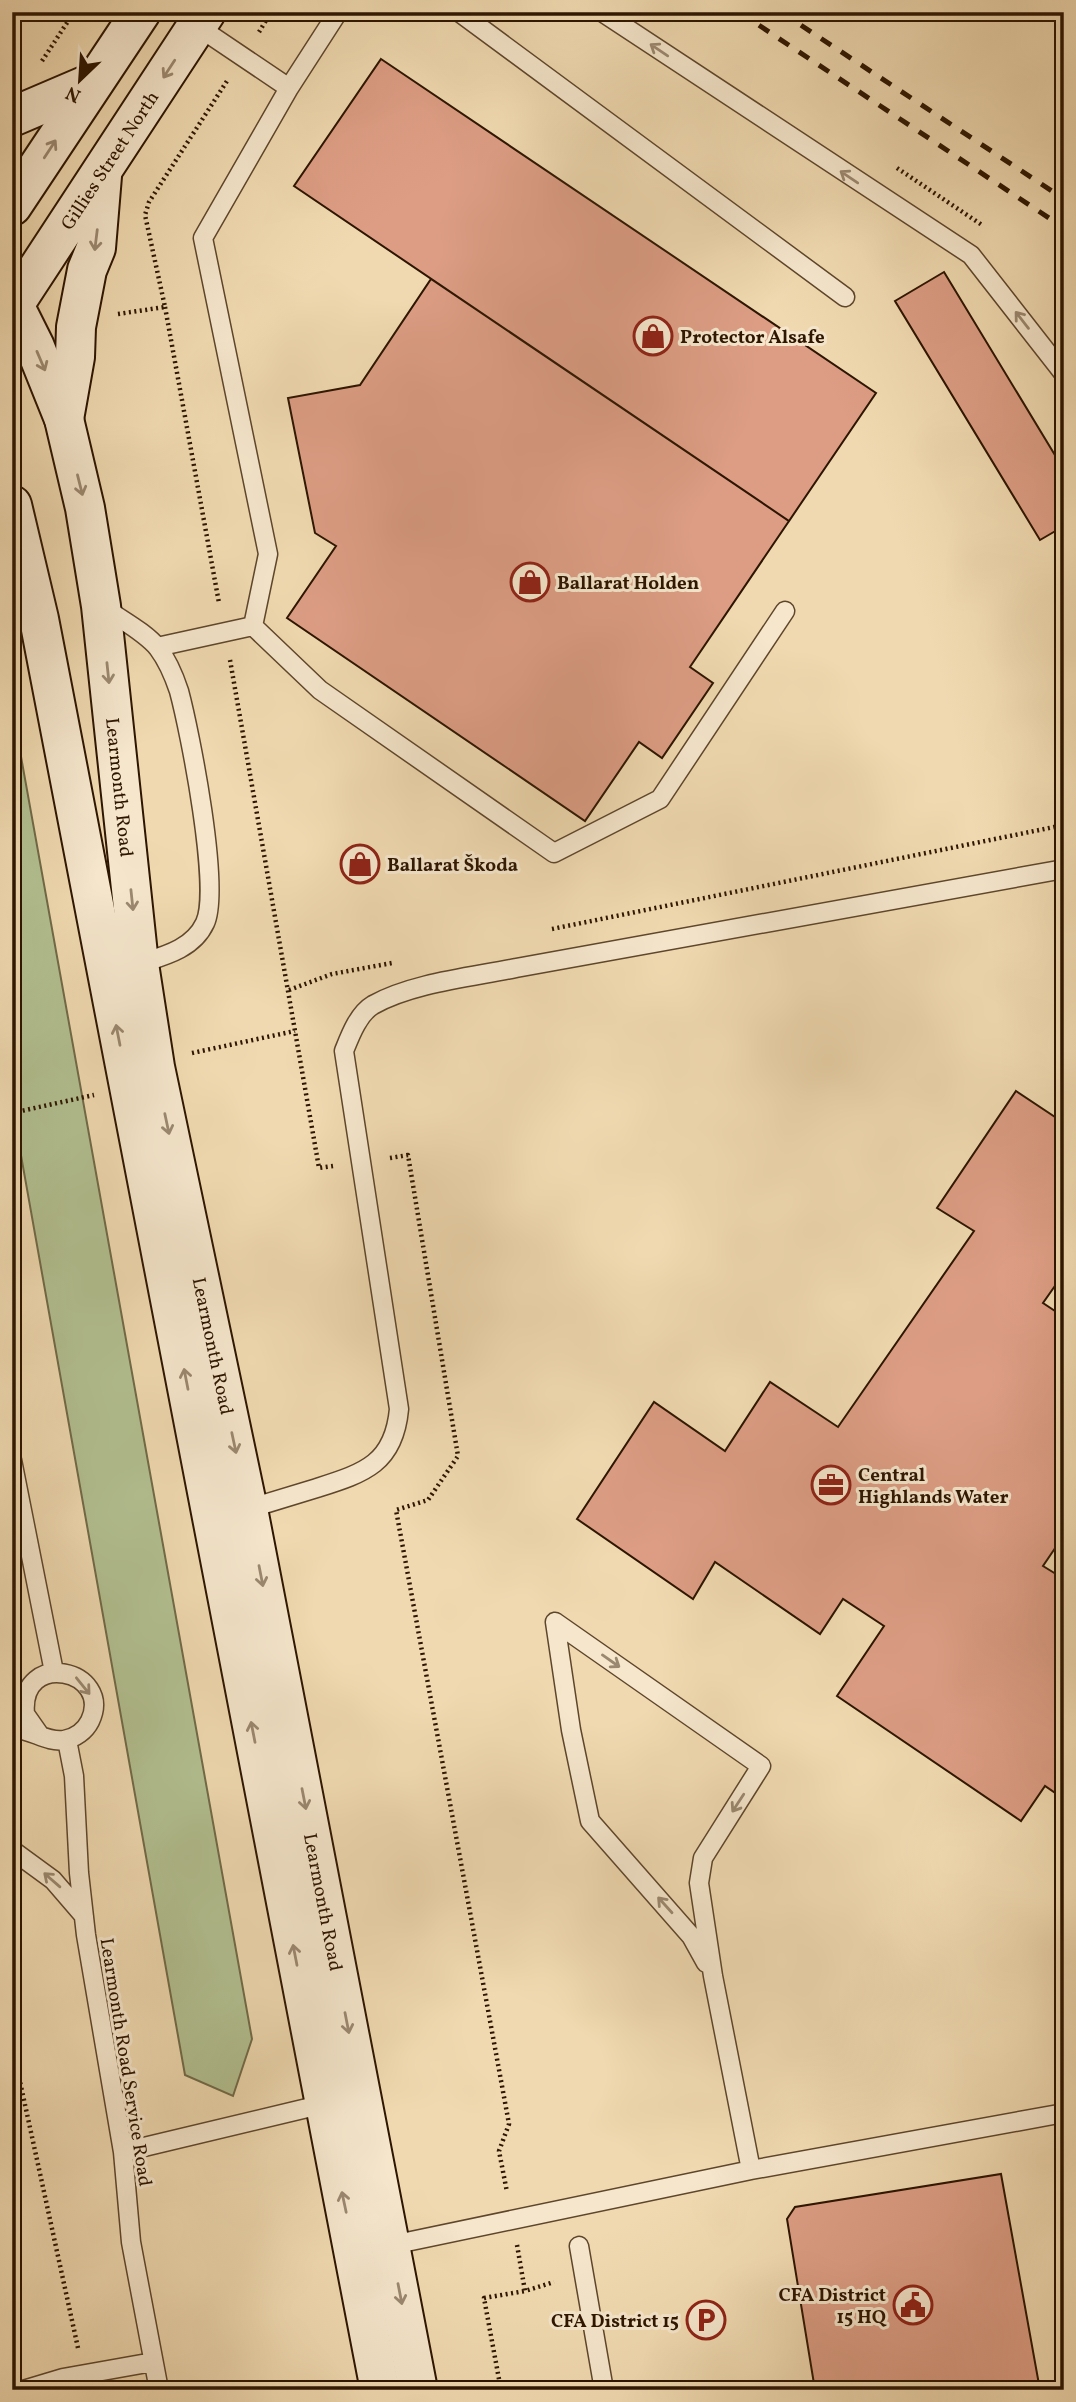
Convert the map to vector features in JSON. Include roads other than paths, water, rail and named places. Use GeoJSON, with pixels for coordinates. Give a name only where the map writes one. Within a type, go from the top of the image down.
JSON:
{"type":"FeatureCollection","features":[{"type":"Feature","properties":{"kind":"main road"},"geometry":{"type":"LineString","coordinates":[[12,206],[141,12]]}},
{"type":"Feature","properties":{"kind":"main road","name":"Gillies Street North"},"geometry":{"type":"LineString","coordinates":[[13,305],[202,19]]}},
{"type":"Feature","properties":{"kind":"main road"},"geometry":{"type":"LineString","coordinates":[[12,117],[94,82]]}},
{"type":"Feature","properties":{"kind":"main road"},"geometry":{"type":"LineString","coordinates":[[64,418],[75,357],[76,327],[88,270],[96,248],[102,172]]}},
{"type":"Feature","properties":{"kind":"main road","name":"Learmonth Road"},"geometry":{"type":"LineString","coordinates":[[13,305],[35,347],[64,418],[85,508],[101,606],[139,964],[155,1067],[231,1513],[324,2104],[380,2390]]}},
{"type":"Feature","properties":{"kind":"main road","name":"Learmonth Road"},"geometry":{"type":"LineString","coordinates":[[12,505],[26,608],[361,2096],[418,2390]]}},
{"type":"Feature","properties":{"kind":"main road"},"geometry":{"type":"LineString","coordinates":[[324,2104],[361,2096]]}},
{"type":"Feature","properties":{"kind":"main road"},"geometry":{"type":"LineString","coordinates":[[354,2252],[392,2245]]}},
{"type":"Feature","properties":{"kind":"lane"},"geometry":{"type":"LineString","coordinates":[[253,626],[268,554],[203,238],[289,88],[338,12]]}},
{"type":"Feature","properties":{"kind":"lane"},"geometry":{"type":"LineString","coordinates":[[459,12],[845,297]]}},
{"type":"Feature","properties":{"kind":"lane"},"geometry":{"type":"LineString","coordinates":[[603,12],[971,255],[1064,373]]}},
{"type":"Feature","properties":{"kind":"lane"},"geometry":{"type":"LineString","coordinates":[[202,19],[243,57],[289,88]]}},
{"type":"Feature","properties":{"kind":"lane"},"geometry":{"type":"LineString","coordinates":[[101,606],[157,647],[179,691],[209,860],[212,898],[205,923],[187,945],[139,964]]}},
{"type":"Feature","properties":{"kind":"lane"},"geometry":{"type":"LineString","coordinates":[[253,626],[320,690],[554,853],[660,799],[785,611]]}},
{"type":"Feature","properties":{"kind":"lane"},"geometry":{"type":"LineString","coordinates":[[157,647],[253,626]]}},
{"type":"Feature","properties":{"kind":"lane"},"geometry":{"type":"LineString","coordinates":[[231,1513],[361,1474],[383,1457],[397,1433],[399,1409],[344,1051],[354,1027],[371,1006],[426,986],[464,978],[1064,869]]}},
{"type":"Feature","properties":{"kind":"lane"},"geometry":{"type":"LineString","coordinates":[[12,1460],[54,1672]]}},
{"type":"Feature","properties":{"kind":"lane"},"geometry":{"type":"LineString","coordinates":[[713,1976],[691,1936],[590,1821],[571,1730],[555,1622],[761,1766],[701,1866],[699,1883],[713,1976],[751,2170]]}},
{"type":"Feature","properties":{"kind":"lane"},"geometry":{"type":"LineString","coordinates":[[12,1702],[39,1678],[54,1672],[79,1678],[86,1685],[93,1703],[92,1713],[84,1730],[67,1740],[57,1741],[28,1729],[12,1729]]}},
{"type":"Feature","properties":{"kind":"lane"},"geometry":{"type":"LineString","coordinates":[[28,1690],[25,1714],[39,1734]]}},
{"type":"Feature","properties":{"kind":"lane","name":"Learmonth Road Service Road"},"geometry":{"type":"LineString","coordinates":[[67,1740],[76,1790],[84,1916],[123,2152],[131,2242],[159,2390]]}},
{"type":"Feature","properties":{"kind":"lane"},"geometry":{"type":"LineString","coordinates":[[12,1850],[53,1880],[84,1916]]}},
{"type":"Feature","properties":{"kind":"lane","name":"Learmonth Road Service Road"},"geometry":{"type":"LineString","coordinates":[[123,2152],[324,2104]]}},
{"type":"Feature","properties":{"kind":"lane"},"geometry":{"type":"LineString","coordinates":[[392,2245],[751,2170],[1064,2113]]}},
{"type":"Feature","properties":{"kind":"lane"},"geometry":{"type":"LineString","coordinates":[[579,2246],[604,2390]]}},
{"type":"Feature","properties":{"kind":"lane"},"geometry":{"type":"LineString","coordinates":[[23,2390],[153,2362]]}},
{"type":"Feature","properties":{"kind":"railway"},"geometry":{"type":"LineString","coordinates":[[739,12],[1064,228]]}},
{"type":"Feature","properties":{"kind":"railway"},"geometry":{"type":"LineString","coordinates":[[781,12],[1064,199]]}},
{"type":"Feature","properties":{"kind":"place","name":"Protector Alsafe"},"geometry":{"type":"Point","coordinates":[653,336]}},
{"type":"Feature","properties":{"kind":"place","name":"Ballarat Holden"},"geometry":{"type":"Point","coordinates":[530,582]}},
{"type":"Feature","properties":{"kind":"place","name":"Ballarat Škoda"},"geometry":{"type":"Point","coordinates":[360,864]}},
{"type":"Feature","properties":{"kind":"place","name":"Central Highlands Water"},"geometry":{"type":"Point","coordinates":[831,1485]}},
{"type":"Feature","properties":{"kind":"place","name":"CFA District 15 HQ"},"geometry":{"type":"Point","coordinates":[913,2305]}},
{"type":"Feature","properties":{"kind":"place","name":"CFA District 15"},"geometry":{"type":"Point","coordinates":[706,2320]}}]}
